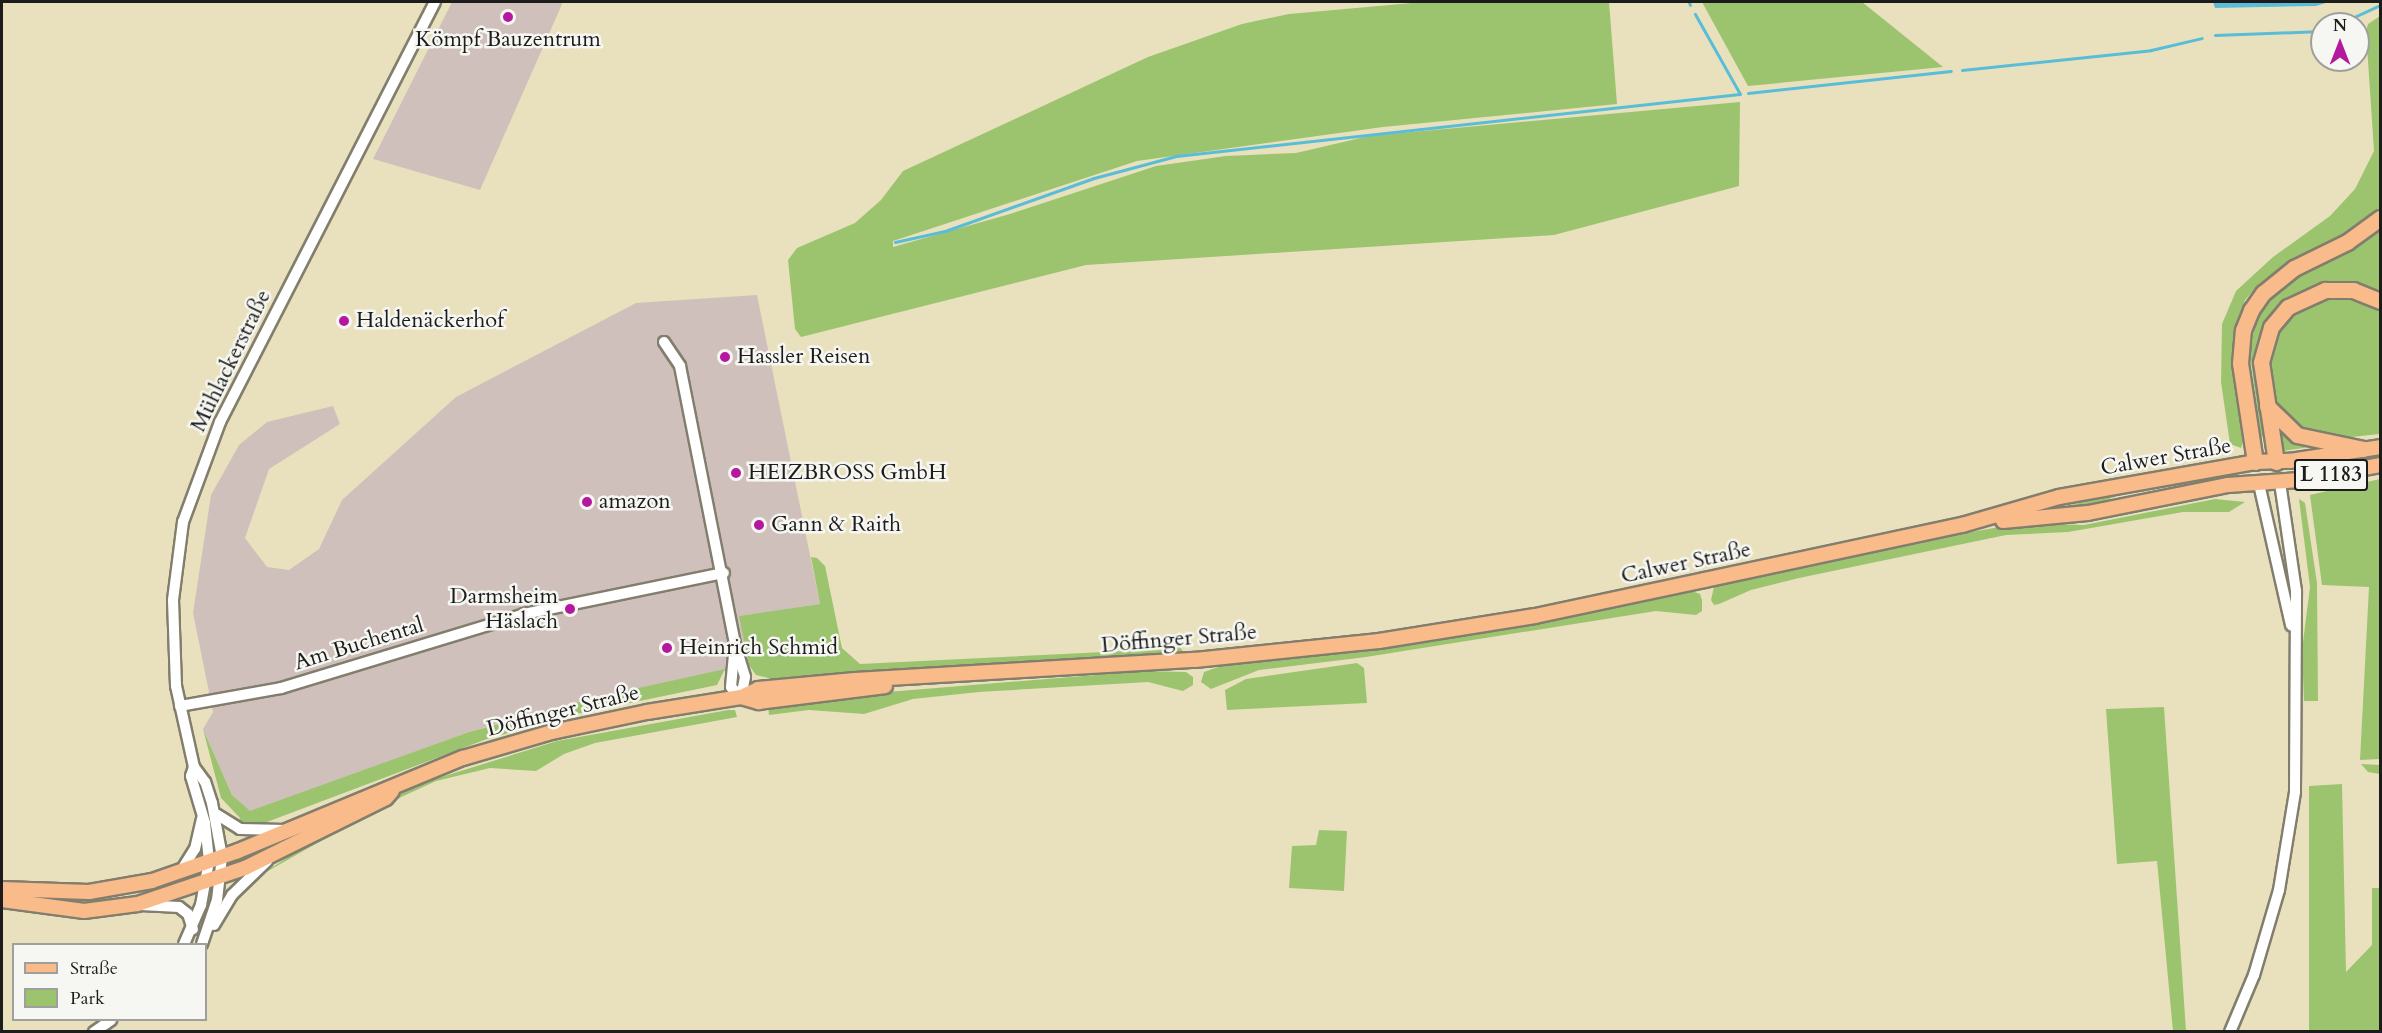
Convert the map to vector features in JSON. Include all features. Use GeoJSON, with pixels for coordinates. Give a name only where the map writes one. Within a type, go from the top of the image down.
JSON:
{"type":"FeatureCollection","features":[{"type":"Feature","properties":{"kind":"highway"},"geometry":{"type":"LineString","coordinates":[[2255,462],[2240,363],[2243,330],[2251,310],[2263,293],[2294,268],[2348,242],[2380,218]]}},
{"type":"Feature","properties":{"kind":"highway"},"geometry":{"type":"LineString","coordinates":[[2276,462],[2260,362],[2263,343],[2288,307],[2312,293],[2338,289],[2380,301]]}},
{"type":"Feature","properties":{"kind":"highway"},"geometry":{"type":"LineString","coordinates":[[2265,404],[2297,435],[2362,449]]}},
{"type":"Feature","properties":{"kind":"main road","name":"Calwer Straße"},"geometry":{"type":"LineString","coordinates":[[1416,635],[1535,616],[1962,525],[2059,497],[2255,462],[2276,462],[2380,447]]}},
{"type":"Feature","properties":{"kind":"main road"},"geometry":{"type":"LineString","coordinates":[[2255,462],[2259,484]]}},
{"type":"Feature","properties":{"kind":"main road"},"geometry":{"type":"LineString","coordinates":[[2276,462],[2280,482]]}},
{"type":"Feature","properties":{"kind":"main road","name":"Calwer Straße"},"geometry":{"type":"LineString","coordinates":[[1962,525],[2064,516],[2228,484],[2280,482],[2380,465]]}},
{"type":"Feature","properties":{"kind":"main road","name":"Döffinger Straße"},"geometry":{"type":"LineString","coordinates":[[2,889],[98,891],[180,871],[215,859],[399,783],[552,732],[656,710],[741,697],[758,689],[1195,660],[1416,635]]}},
{"type":"Feature","properties":{"kind":"main road","name":"Döffinger Straße"},"geometry":{"type":"LineString","coordinates":[[2,900],[84,911],[138,904],[213,879],[274,854],[386,798],[399,783]]}},
{"type":"Feature","properties":{"kind":"street","name":"Mühlackerstraße"},"geometry":{"type":"LineString","coordinates":[[213,879],[215,859],[208,812],[191,776],[194,767],[180,706],[173,630],[176,560],[183,522],[220,422],[435,2]]}},
{"type":"Feature","properties":{"kind":"street"},"geometry":{"type":"LineString","coordinates":[[664,342],[680,366],[724,573],[735,644],[745,677],[741,697]]}},
{"type":"Feature","properties":{"kind":"street"},"geometry":{"type":"LineString","coordinates":[[2230,1032],[2254,975],[2280,890],[2296,776],[2298,710],[2294,637],[2296,591],[2280,482]]}},
{"type":"Feature","properties":{"kind":"street"},"geometry":{"type":"LineString","coordinates":[[2259,484],[2294,637]]}},
{"type":"Feature","properties":{"kind":"street","name":"Am Buchental"},"geometry":{"type":"LineString","coordinates":[[180,706],[281,688],[524,615],[724,573]]}},
{"type":"Feature","properties":{"kind":"street"},"geometry":{"type":"LineString","coordinates":[[180,871],[195,849],[208,812],[226,824],[240,829],[285,830]]}},
{"type":"Feature","properties":{"kind":"street"},"geometry":{"type":"LineString","coordinates":[[205,940],[232,895],[274,854]]}},
{"type":"Feature","properties":{"kind":"street"},"geometry":{"type":"LineString","coordinates":[[205,940],[213,879]]}},
{"type":"Feature","properties":{"kind":"street"},"geometry":{"type":"LineString","coordinates":[[185,943],[213,879]]}},
{"type":"Feature","properties":{"kind":"street"},"geometry":{"type":"LineString","coordinates":[[138,904],[179,907],[188,914],[193,929]]}},
{"type":"Feature","properties":{"kind":"street"},"geometry":{"type":"LineString","coordinates":[[94,1032],[110,1021]]}},
{"type":"Feature","properties":{"kind":"shaded area"},"geometry":{"type":"Polygon","coordinates":[[[452,2],[563,2],[480,190],[373,159],[452,2]]]}},
{"type":"Feature","properties":{"kind":"shaded area"},"geometry":{"type":"Polygon","coordinates":[[[757,295],[820,604],[740,616],[749,665],[533,714],[469,732],[250,812],[232,795],[203,729],[213,712],[193,613],[211,495],[239,445],[267,422],[333,406],[340,424],[269,469],[245,538],[267,567],[289,570],[319,549],[342,500],[456,397],[636,303],[757,295]]]}},
{"type":"Feature","properties":{"kind":"green space"},"geometry":{"type":"Polygon","coordinates":[[[1423,2],[1609,2],[1617,104],[1383,127],[1137,161],[893,241],[893,247],[1010,214],[1156,166],[1226,156],[1296,153],[1369,136],[1740,102],[1739,186],[1554,235],[1086,265],[801,337],[795,329],[788,260],[797,248],[855,223],[881,200],[903,171],[1148,57],[1242,24],[1289,14],[1423,2]]]}},
{"type":"Feature","properties":{"kind":"green space"},"geometry":{"type":"Polygon","coordinates":[[[1702,2],[1862,2],[1943,67],[1748,86],[1702,2]]]}},
{"type":"Feature","properties":{"kind":"green space"},"geometry":{"type":"Polygon","coordinates":[[[2380,16],[2380,209],[2364,227],[2293,261],[2257,286],[2245,300],[2231,357],[2243,442],[2241,448],[2230,444],[2221,382],[2222,324],[2236,291],[2273,257],[2330,216],[2355,189],[2374,151],[2369,72],[2370,23],[2380,16]]]}},
{"type":"Feature","properties":{"kind":"green space"},"geometry":{"type":"Polygon","coordinates":[[[2380,225],[2380,295],[2319,285],[2293,295],[2265,325],[2253,365],[2265,436],[2261,437],[2250,355],[2254,329],[2265,303],[2277,286],[2380,225]]]}},
{"type":"Feature","properties":{"kind":"green space"},"geometry":{"type":"Polygon","coordinates":[[[2342,293],[2380,307],[2380,434],[2342,438],[2293,428],[2270,398],[2266,359],[2278,325],[2301,302],[2342,293]]]}},
{"type":"Feature","properties":{"kind":"green space"},"geometry":{"type":"Polygon","coordinates":[[[2276,425],[2294,439],[2310,447],[2282,451],[2276,425]]]}},
{"type":"Feature","properties":{"kind":"green space"},"geometry":{"type":"Polygon","coordinates":[[[2380,479],[2380,759],[2360,760],[2369,587],[2322,585],[2310,495],[2380,479]]]}},
{"type":"Feature","properties":{"kind":"green space"},"geometry":{"type":"Polygon","coordinates":[[[2126,492],[2102,502],[2046,510],[2062,507],[2126,492]]]}},
{"type":"Feature","properties":{"kind":"green space"},"geometry":{"type":"Polygon","coordinates":[[[2215,499],[2245,502],[2229,512],[2183,512],[2068,532],[2006,535],[1799,578],[1751,590],[1719,604],[1714,605],[1711,600],[1714,587],[1725,583],[1933,539],[2021,523],[2084,525],[2215,499]]]}},
{"type":"Feature","properties":{"kind":"green space"},"geometry":{"type":"Polygon","coordinates":[[[2299,499],[2305,503],[2317,583],[2318,701],[2304,701],[2302,650],[2310,587],[2299,499]]]}},
{"type":"Feature","properties":{"kind":"green space"},"geometry":{"type":"Polygon","coordinates":[[[811,557],[817,558],[825,566],[842,648],[860,664],[1166,649],[1178,643],[1183,652],[772,679],[756,675],[749,665],[739,616],[820,604],[811,557]]]}},
{"type":"Feature","properties":{"kind":"green space"},"geometry":{"type":"Polygon","coordinates":[[[1692,591],[1700,594],[1702,600],[1702,611],[1696,615],[1656,611],[1366,657],[1259,670],[1211,689],[1201,682],[1204,672],[1221,666],[1428,640],[1692,591]]]}},
{"type":"Feature","properties":{"kind":"green space"},"geometry":{"type":"Polygon","coordinates":[[[1357,663],[1364,668],[1367,703],[1227,710],[1225,690],[1246,679],[1357,663]]]}},
{"type":"Feature","properties":{"kind":"green space"},"geometry":{"type":"Polygon","coordinates":[[[725,669],[717,685],[567,716],[487,739],[259,825],[238,824],[240,818],[221,798],[203,729],[232,795],[250,811],[469,732],[598,697],[725,669]]]}},
{"type":"Feature","properties":{"kind":"green space"},"geometry":{"type":"Polygon","coordinates":[[[1145,671],[1186,672],[1193,677],[1193,685],[1183,691],[1148,682],[979,692],[913,699],[864,714],[809,710],[769,715],[768,705],[814,698],[1145,671]]]}},
{"type":"Feature","properties":{"kind":"green space"},"geometry":{"type":"Polygon","coordinates":[[[2164,707],[2186,1031],[2173,1031],[2157,861],[2117,864],[2106,709],[2164,707]]]}},
{"type":"Feature","properties":{"kind":"green space"},"geometry":{"type":"Polygon","coordinates":[[[735,710],[737,717],[595,743],[564,754],[536,771],[490,768],[436,781],[384,805],[254,879],[313,841],[408,790],[435,779],[557,741],[735,710]]]}},
{"type":"Feature","properties":{"kind":"green space"},"geometry":{"type":"Polygon","coordinates":[[[2361,764],[2380,765],[2380,774],[2368,772],[2361,764]]]}},
{"type":"Feature","properties":{"kind":"green space"},"geometry":{"type":"Polygon","coordinates":[[[2342,784],[2346,972],[2372,945],[2372,888],[2380,888],[2380,1031],[2309,1031],[2309,786],[2342,784]]]}},
{"type":"Feature","properties":{"kind":"green space"},"geometry":{"type":"Polygon","coordinates":[[[1319,830],[1347,831],[1344,891],[1289,888],[1292,846],[1316,845],[1319,830]]]}},
{"type":"Feature","properties":{"kind":"water"},"geometry":{"type":"Polygon","coordinates":[[[2213,2],[2329,2],[2316,6],[2215,8],[2213,2]]]}},
{"type":"Feature","properties":{"kind":"waterway"},"geometry":{"type":"LineString","coordinates":[[2365,12],[2380,5]]}},
{"type":"Feature","properties":{"kind":"waterway"},"geometry":{"type":"LineString","coordinates":[[895,242],[945,231],[1094,178],[1176,156],[1740,94],[1695,14]]}},
{"type":"Feature","properties":{"kind":"waterway"},"geometry":{"type":"LineString","coordinates":[[2215,35],[2310,31]]}},
{"type":"Feature","properties":{"kind":"waterway"},"geometry":{"type":"LineString","coordinates":[[1962,70],[2151,50],[2202,38]]}},
{"type":"Feature","properties":{"kind":"waterway"},"geometry":{"type":"LineString","coordinates":[[1748,93],[1951,71]]}},
{"type":"Feature","properties":{"kind":"place","name":"Kömpf Bauzentrum"},"geometry":{"type":"Point","coordinates":[508,17]}},
{"type":"Feature","properties":{"kind":"place","name":"Haldenäckerhof"},"geometry":{"type":"Point","coordinates":[344,321]}},
{"type":"Feature","properties":{"kind":"place","name":"Hassler Reisen"},"geometry":{"type":"Point","coordinates":[725,357]}},
{"type":"Feature","properties":{"kind":"place","name":"HEIZBROSS GmbH"},"geometry":{"type":"Point","coordinates":[736,473]}},
{"type":"Feature","properties":{"kind":"place","name":"amazon"},"geometry":{"type":"Point","coordinates":[587,502]}},
{"type":"Feature","properties":{"kind":"place","name":"Gann & Raith"},"geometry":{"type":"Point","coordinates":[759,525]}},
{"type":"Feature","properties":{"kind":"place","name":"Darmsheim Häslach"},"geometry":{"type":"Point","coordinates":[570,609]}},
{"type":"Feature","properties":{"kind":"place","name":"Heinrich Schmid"},"geometry":{"type":"Point","coordinates":[667,648]}}]}
